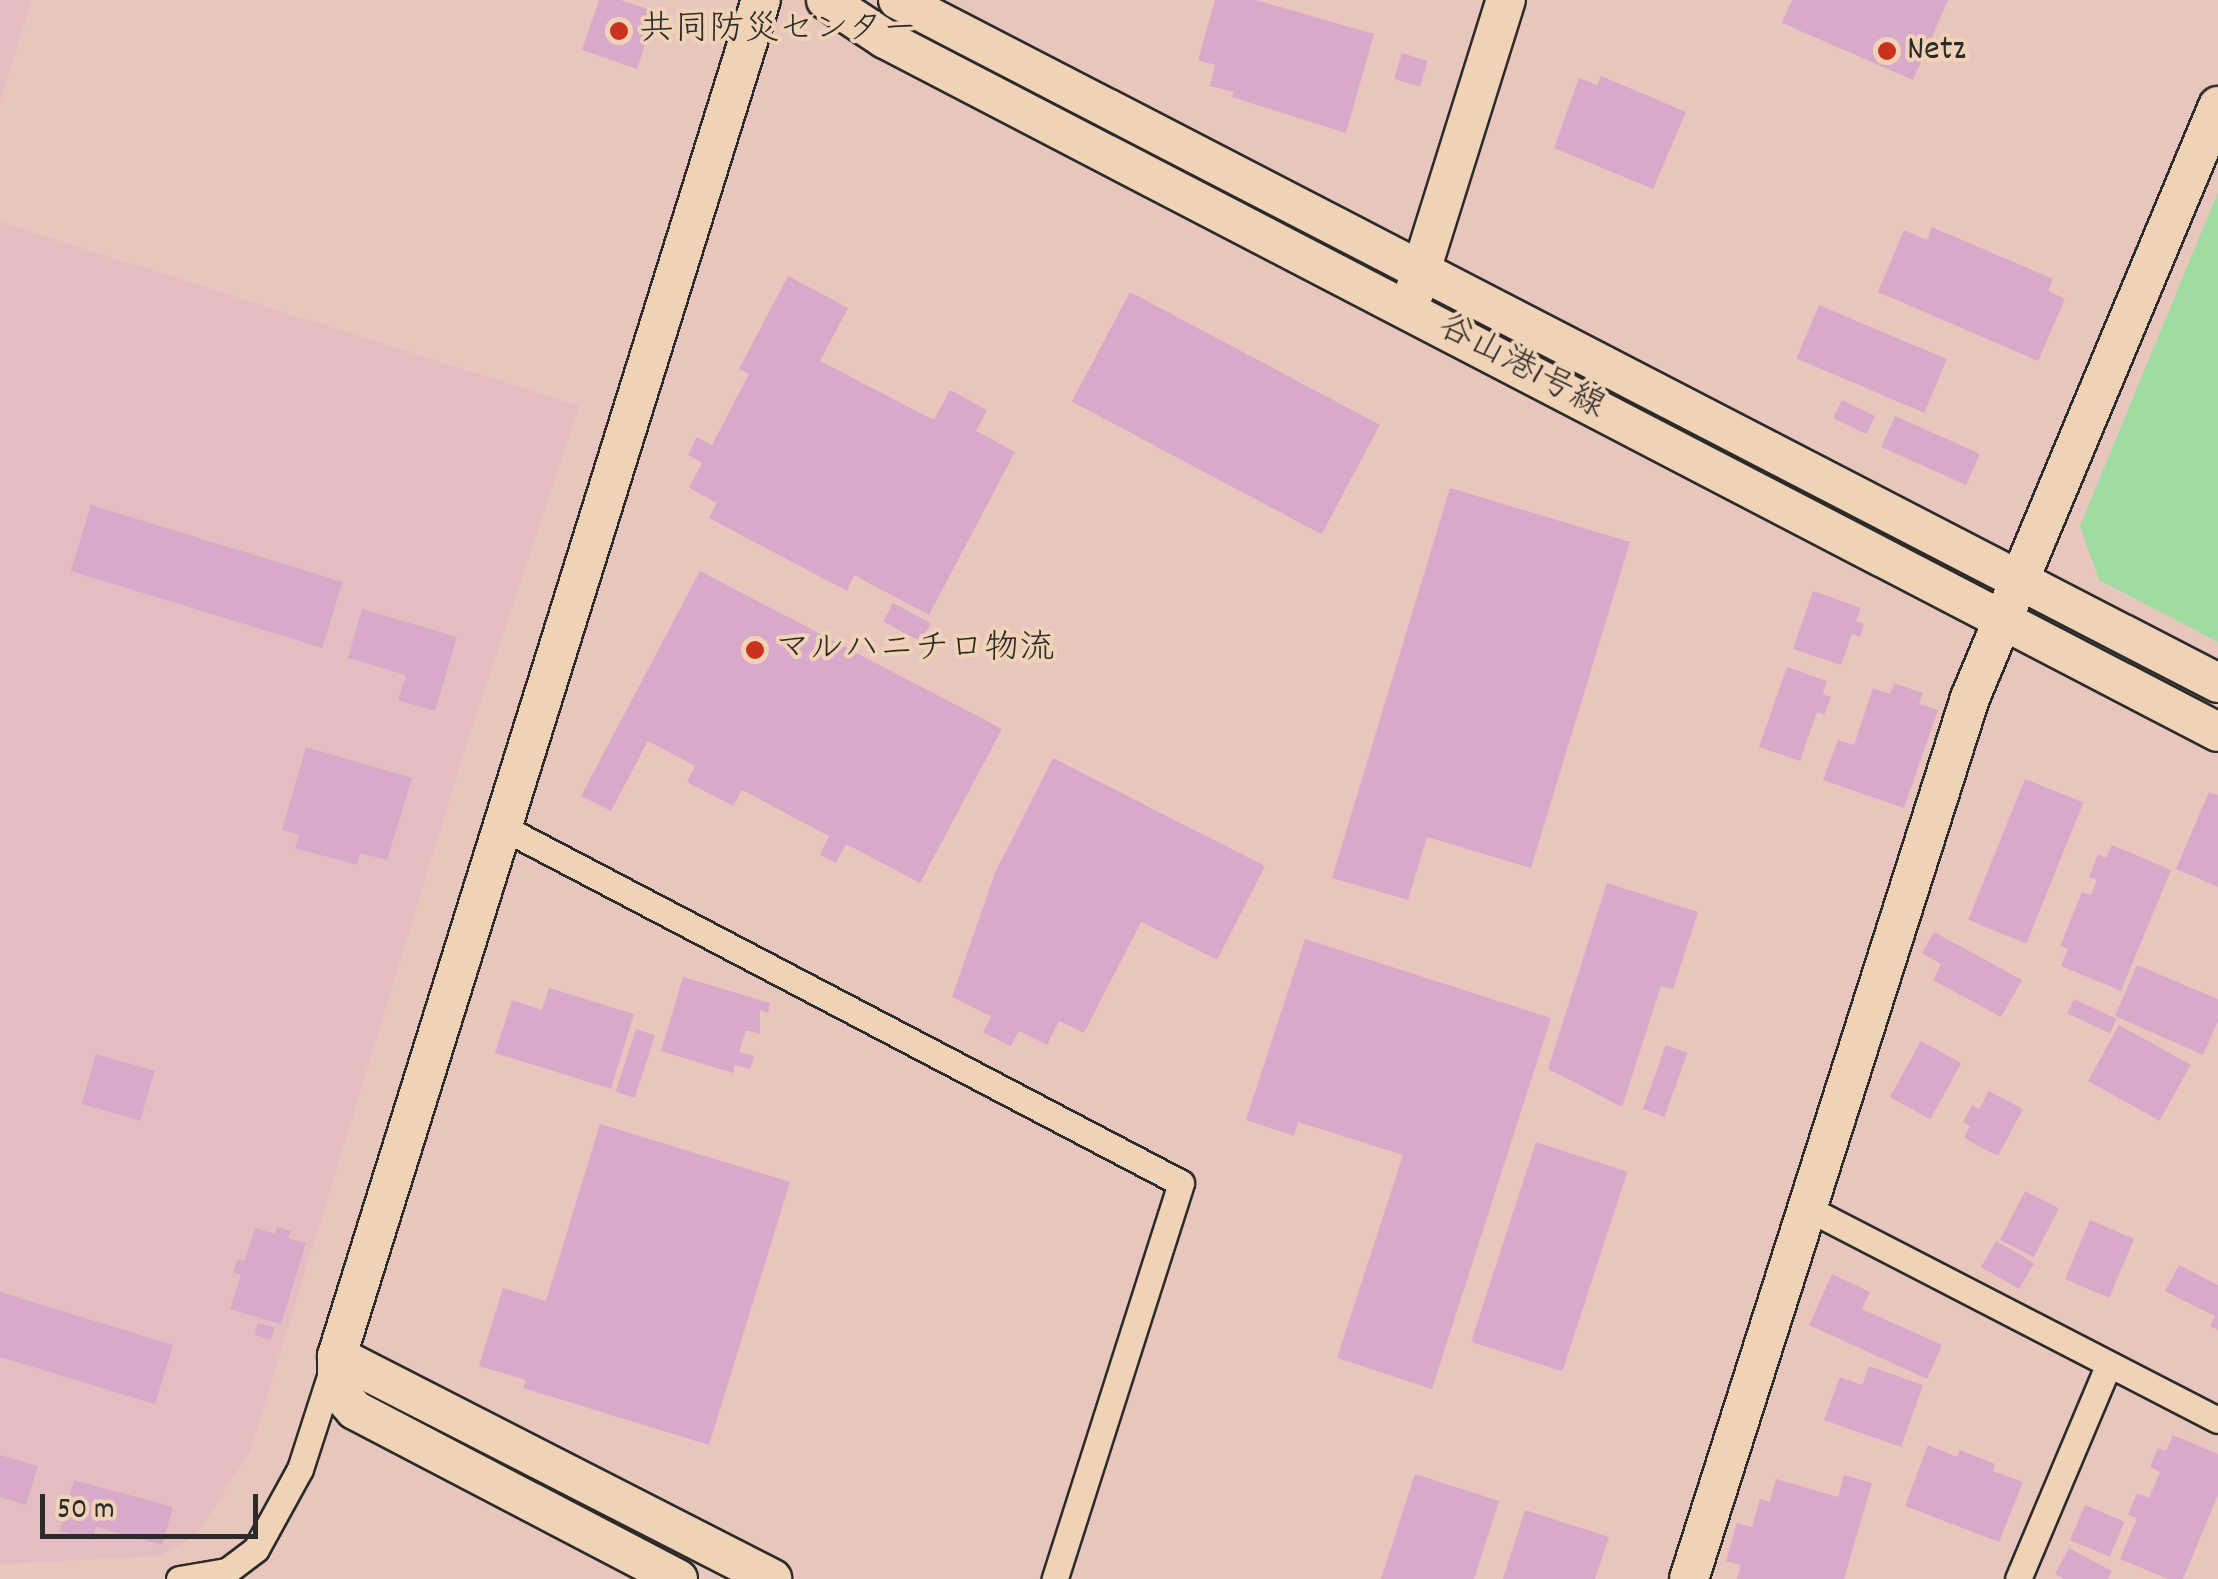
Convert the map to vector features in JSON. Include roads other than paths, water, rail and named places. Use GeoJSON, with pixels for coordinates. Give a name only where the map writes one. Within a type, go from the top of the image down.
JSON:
{"type":"FeatureCollection","features":[{"type":"Feature","properties":{"kind":"street"},"geometry":{"type":"LineString","coordinates":[[180,1579],[227,1571],[256,1549],[300,1469],[761,0]]}},
{"type":"Feature","properties":{"kind":"street","name":"谷山港1号線"},"geometry":{"type":"LineString","coordinates":[[826,0],[884,38],[2218,732]]}},
{"type":"Feature","properties":{"kind":"street","name":"谷山港1号線"},"geometry":{"type":"LineString","coordinates":[[898,0],[2218,683]]}},
{"type":"Feature","properties":{"kind":"street"},"geometry":{"type":"LineString","coordinates":[[1409,309],[1506,0]]}},
{"type":"Feature","properties":{"kind":"street"},"geometry":{"type":"LineString","coordinates":[[1689,1579],[1970,698],[2218,106]]}},
{"type":"Feature","properties":{"kind":"street"},"geometry":{"type":"LineString","coordinates":[[504,828],[1181,1182],[1055,1579]]}},
{"type":"Feature","properties":{"kind":"street"},"geometry":{"type":"LineString","coordinates":[[1808,1208],[2218,1420]]}},
{"type":"Feature","properties":{"kind":"street"},"geometry":{"type":"LineString","coordinates":[[337,1356],[336,1390],[355,1410],[678,1579]]}},
{"type":"Feature","properties":{"kind":"street"},"geometry":{"type":"LineString","coordinates":[[337,1356],[772,1579]]}},
{"type":"Feature","properties":{"kind":"street"},"geometry":{"type":"LineString","coordinates":[[2018,1579],[2109,1364]]}},
{"type":"Feature","properties":{"kind":"place","name":"共同防災センター"},"geometry":{"type":"Point","coordinates":[619,31]}},
{"type":"Feature","properties":{"kind":"place","name":"Netz"},"geometry":{"type":"Point","coordinates":[1887,51]}},
{"type":"Feature","properties":{"kind":"place","name":"マルハニチロ物流"},"geometry":{"type":"Point","coordinates":[755,650]}}]}
